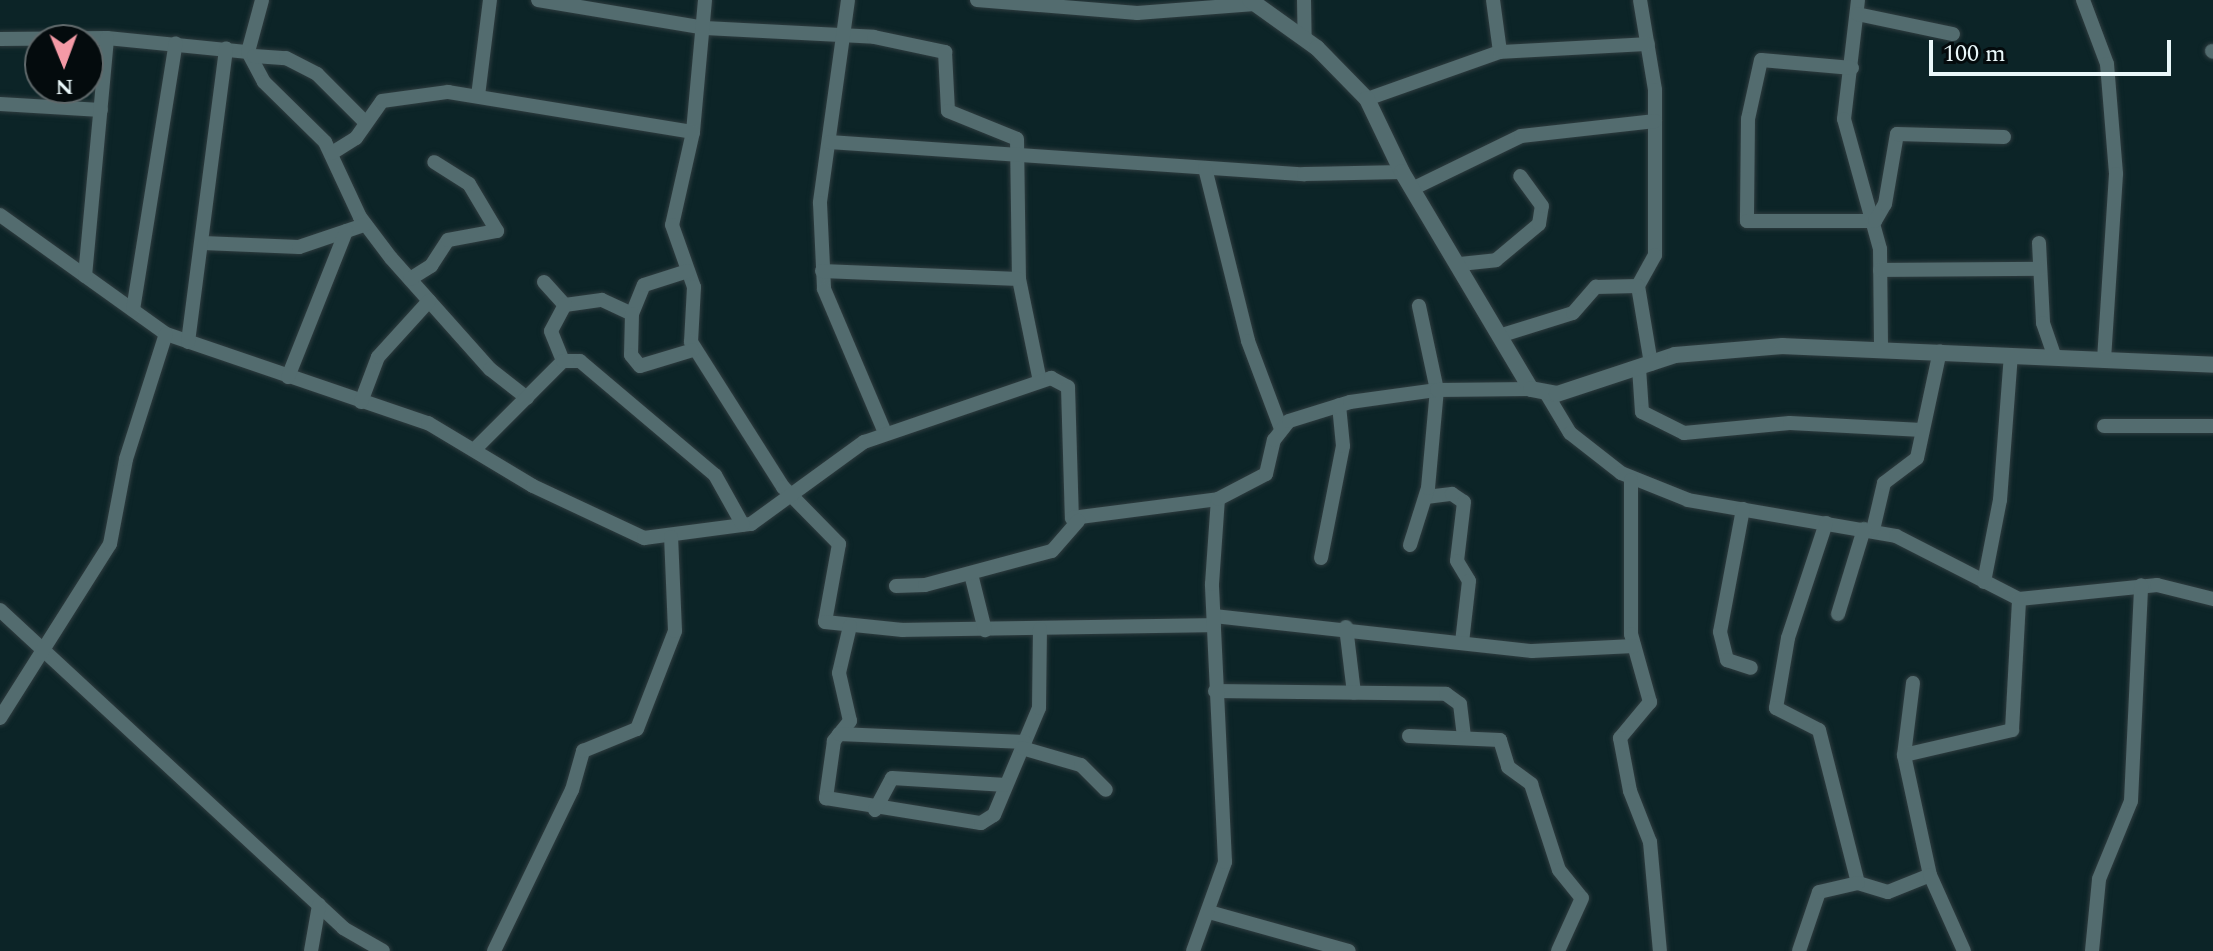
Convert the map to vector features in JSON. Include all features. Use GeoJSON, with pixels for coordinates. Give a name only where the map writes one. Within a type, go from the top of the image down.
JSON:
{"type":"FeatureCollection","features":[{"type":"Feature","properties":{"kind":"street"},"geometry":{"type":"LineString","coordinates":[[262,0],[251,54],[264,82],[332,153],[364,225],[429,301],[527,398]]}},
{"type":"Feature","properties":{"kind":"street"},"geometry":{"type":"LineString","coordinates":[[478,96],[490,0]]}},
{"type":"Feature","properties":{"kind":"street"},"geometry":{"type":"LineString","coordinates":[[538,0],[705,28],[940,48],[947,57],[948,111],[1015,134],[1019,279],[1040,381]]}},
{"type":"Feature","properties":{"kind":"street"},"geometry":{"type":"LineString","coordinates":[[705,0],[705,28],[693,132],[672,225],[688,271],[693,350],[792,496],[839,544],[823,616],[850,626],[985,630],[1214,621],[1346,627],[1550,652],[1634,646]]}},
{"type":"Feature","properties":{"kind":"street"},"geometry":{"type":"LineString","coordinates":[[848,0],[820,203],[822,271],[830,308],[885,433]]}},
{"type":"Feature","properties":{"kind":"street"},"geometry":{"type":"LineString","coordinates":[[977,0],[1137,13],[1252,2],[1305,39],[1367,99],[1402,172],[1460,264],[1499,336],[1538,391],[1570,433],[1631,480],[1743,509],[1869,529],[1920,545],[2019,599],[2046,602],[2141,585],[2211,598],[2213,582]]}},
{"type":"Feature","properties":{"kind":"street"},"geometry":{"type":"LineString","coordinates":[[1304,0],[1305,39]]}},
{"type":"Feature","properties":{"kind":"street"},"geometry":{"type":"LineString","coordinates":[[1493,0],[1500,52]]}},
{"type":"Feature","properties":{"kind":"street"},"geometry":{"type":"LineString","coordinates":[[1640,0],[1648,44],[1655,121],[1655,255],[1638,286],[1645,366],[1642,412],[1684,433],[1790,423],[1922,430]]}},
{"type":"Feature","properties":{"kind":"street"},"geometry":{"type":"LineString","coordinates":[[2083,0],[2107,64],[2116,174],[2104,361]]}},
{"type":"Feature","properties":{"kind":"street"},"geometry":{"type":"LineString","coordinates":[[1881,347],[1880,270],[1875,221],[1845,129],[1858,7],[1953,34]]}},
{"type":"Feature","properties":{"kind":"street"},"geometry":{"type":"LineString","coordinates":[[0,39],[107,38],[226,48],[286,58],[317,74],[365,122]]}},
{"type":"Feature","properties":{"kind":"street"},"geometry":{"type":"LineString","coordinates":[[85,276],[107,38]]}},
{"type":"Feature","properties":{"kind":"street"},"geometry":{"type":"LineString","coordinates":[[133,310],[176,43]]}},
{"type":"Feature","properties":{"kind":"street"},"geometry":{"type":"LineString","coordinates":[[1367,99],[1500,52],[1648,44]]}},
{"type":"Feature","properties":{"kind":"street"},"geometry":{"type":"LineString","coordinates":[[188,342],[226,48]]}},
{"type":"Feature","properties":{"kind":"street"},"geometry":{"type":"LineString","coordinates":[[1852,68],[1761,60],[1748,119],[1745,216],[1754,222],[1875,221]]}},
{"type":"Feature","properties":{"kind":"street"},"geometry":{"type":"LineString","coordinates":[[332,153],[390,98],[478,96],[693,132]]}},
{"type":"Feature","properties":{"kind":"street"},"geometry":{"type":"LineString","coordinates":[[0,104],[101,110]]}},
{"type":"Feature","properties":{"kind":"street"},"geometry":{"type":"LineString","coordinates":[[1412,189],[1521,136],[1655,121]]}},
{"type":"Feature","properties":{"kind":"street"},"geometry":{"type":"LineString","coordinates":[[1875,221],[1885,204],[1897,134],[2004,137]]}},
{"type":"Feature","properties":{"kind":"street"},"geometry":{"type":"LineString","coordinates":[[829,142],[1205,168],[1402,172]]}},
{"type":"Feature","properties":{"kind":"street"},"geometry":{"type":"LineString","coordinates":[[410,279],[431,266],[448,240],[497,231],[469,184],[434,162]]}},
{"type":"Feature","properties":{"kind":"street"},"geometry":{"type":"LineString","coordinates":[[896,586],[971,574],[1052,551],[1078,521],[1218,499],[1266,474],[1281,429],[1244,328],[1205,168]]}},
{"type":"Feature","properties":{"kind":"street"},"geometry":{"type":"LineString","coordinates":[[1460,264],[1496,260],[1539,224],[1542,206],[1520,176]]}},
{"type":"Feature","properties":{"kind":"street"},"geometry":{"type":"LineString","coordinates":[[0,215],[166,334],[428,423],[635,534],[671,537],[766,518],[792,496],[885,433],[1040,381],[1059,378],[1068,387],[1069,510],[1078,521]]}},
{"type":"Feature","properties":{"kind":"street"},"geometry":{"type":"LineString","coordinates":[[203,243],[283,248],[364,225]]}},
{"type":"Feature","properties":{"kind":"street"},"geometry":{"type":"LineString","coordinates":[[288,377],[346,231]]}},
{"type":"Feature","properties":{"kind":"street"},"geometry":{"type":"LineString","coordinates":[[2039,243],[2043,323],[2055,358]]}},
{"type":"Feature","properties":{"kind":"street"},"geometry":{"type":"LineString","coordinates":[[1880,270],[2040,269]]}},
{"type":"Feature","properties":{"kind":"street"},"geometry":{"type":"LineString","coordinates":[[688,271],[644,285],[632,314],[631,355],[640,366],[693,350]]}},
{"type":"Feature","properties":{"kind":"street"},"geometry":{"type":"LineString","coordinates":[[822,271],[1019,279]]}},
{"type":"Feature","properties":{"kind":"street"},"geometry":{"type":"LineString","coordinates":[[544,282],[565,305]]}},
{"type":"Feature","properties":{"kind":"street"},"geometry":{"type":"LineString","coordinates":[[1499,336],[1573,313],[1596,287],[1638,286]]}},
{"type":"Feature","properties":{"kind":"street"},"geometry":{"type":"LineString","coordinates":[[565,305],[602,300],[632,314]]}},
{"type":"Feature","properties":{"kind":"street"},"geometry":{"type":"LineString","coordinates":[[361,402],[378,357],[429,301]]}},
{"type":"Feature","properties":{"kind":"street"},"geometry":{"type":"LineString","coordinates":[[563,361],[551,331],[565,305]]}},
{"type":"Feature","properties":{"kind":"street"},"geometry":{"type":"LineString","coordinates":[[1410,545],[1426,497],[1437,390],[1419,306]]}},
{"type":"Feature","properties":{"kind":"street"},"geometry":{"type":"LineString","coordinates":[[0,718],[48,650],[110,544],[126,459],[166,334]]}},
{"type":"Feature","properties":{"kind":"street"},"geometry":{"type":"LineString","coordinates":[[1281,429],[1339,405],[1437,390],[1538,391],[1645,366],[1783,346],[1881,347],[2213,365]]}},
{"type":"Feature","properties":{"kind":"street"},"geometry":{"type":"LineString","coordinates":[[1838,614],[1884,483],[1913,466],[1940,351]]}},
{"type":"Feature","properties":{"kind":"street"},"geometry":{"type":"LineString","coordinates":[[1984,582],[2000,500],[2011,355]]}},
{"type":"Feature","properties":{"kind":"street"},"geometry":{"type":"LineString","coordinates":[[474,450],[563,361]]}},
{"type":"Feature","properties":{"kind":"street"},"geometry":{"type":"LineString","coordinates":[[563,361],[588,366],[684,443],[715,475],[743,525]]}},
{"type":"Feature","properties":{"kind":"street"},"geometry":{"type":"LineString","coordinates":[[1321,558],[1343,446],[1339,405]]}},
{"type":"Feature","properties":{"kind":"street"},"geometry":{"type":"LineString","coordinates":[[2104,426],[2213,426]]}},
{"type":"Feature","properties":{"kind":"street"},"geometry":{"type":"LineString","coordinates":[[1631,480],[1634,646],[1650,702],[1620,738],[1630,791],[1650,842],[1660,951]]}},
{"type":"Feature","properties":{"kind":"street"},"geometry":{"type":"LineString","coordinates":[[1426,497],[1452,494],[1464,502],[1457,561],[1469,581],[1462,642]]}},
{"type":"Feature","properties":{"kind":"street"},"geometry":{"type":"LineString","coordinates":[[1193,951],[1225,862],[1215,691],[1218,499]]}},
{"type":"Feature","properties":{"kind":"street"},"geometry":{"type":"LineString","coordinates":[[1743,509],[1720,632],[1727,660],[1751,668]]}},
{"type":"Feature","properties":{"kind":"street"},"geometry":{"type":"LineString","coordinates":[[1826,523],[1788,638],[1776,708],[1819,730],[1858,883]]}},
{"type":"Feature","properties":{"kind":"street"},"geometry":{"type":"LineString","coordinates":[[494,951],[572,790],[583,751],[625,740],[637,729],[675,631],[671,537]]}},
{"type":"Feature","properties":{"kind":"street"},"geometry":{"type":"LineString","coordinates":[[971,574],[985,630]]}},
{"type":"Feature","properties":{"kind":"street"},"geometry":{"type":"LineString","coordinates":[[2092,951],[2099,879],[2131,801],[2141,585]]}},
{"type":"Feature","properties":{"kind":"street"},"geometry":{"type":"LineString","coordinates":[[1904,755],[2012,730],[2019,599]]}},
{"type":"Feature","properties":{"kind":"street"},"geometry":{"type":"LineString","coordinates":[[0,610],[48,650],[319,905],[383,951]]}},
{"type":"Feature","properties":{"kind":"street"},"geometry":{"type":"LineString","coordinates":[[850,626],[839,673],[850,721],[839,734],[826,798],[875,810],[981,823],[994,815],[1040,700],[1040,629]]}},
{"type":"Feature","properties":{"kind":"street"},"geometry":{"type":"LineString","coordinates":[[1346,627],[1354,693]]}},
{"type":"Feature","properties":{"kind":"street"},"geometry":{"type":"LineString","coordinates":[[1913,683],[1904,755],[1930,875],[1964,951]]}},
{"type":"Feature","properties":{"kind":"street"},"geometry":{"type":"LineString","coordinates":[[1215,691],[1446,694],[1460,704],[1464,735]]}},
{"type":"Feature","properties":{"kind":"street"},"geometry":{"type":"LineString","coordinates":[[839,734],[1023,745],[1081,765],[1106,790]]}},
{"type":"Feature","properties":{"kind":"street"},"geometry":{"type":"LineString","coordinates":[[1409,736],[1464,735],[1500,740],[1508,767],[1531,784],[1559,870],[1582,898],[1558,951]]}},
{"type":"Feature","properties":{"kind":"street"},"geometry":{"type":"LineString","coordinates":[[875,810],[881,786],[892,778],[1006,785]]}},
{"type":"Feature","properties":{"kind":"street"},"geometry":{"type":"LineString","coordinates":[[1799,951],[1819,892],[1858,883],[1888,892],[1930,875]]}},
{"type":"Feature","properties":{"kind":"street"},"geometry":{"type":"LineString","coordinates":[[311,951],[319,905]]}},
{"type":"Feature","properties":{"kind":"street"},"geometry":{"type":"LineString","coordinates":[[1209,912],[1349,951]]}}]}
